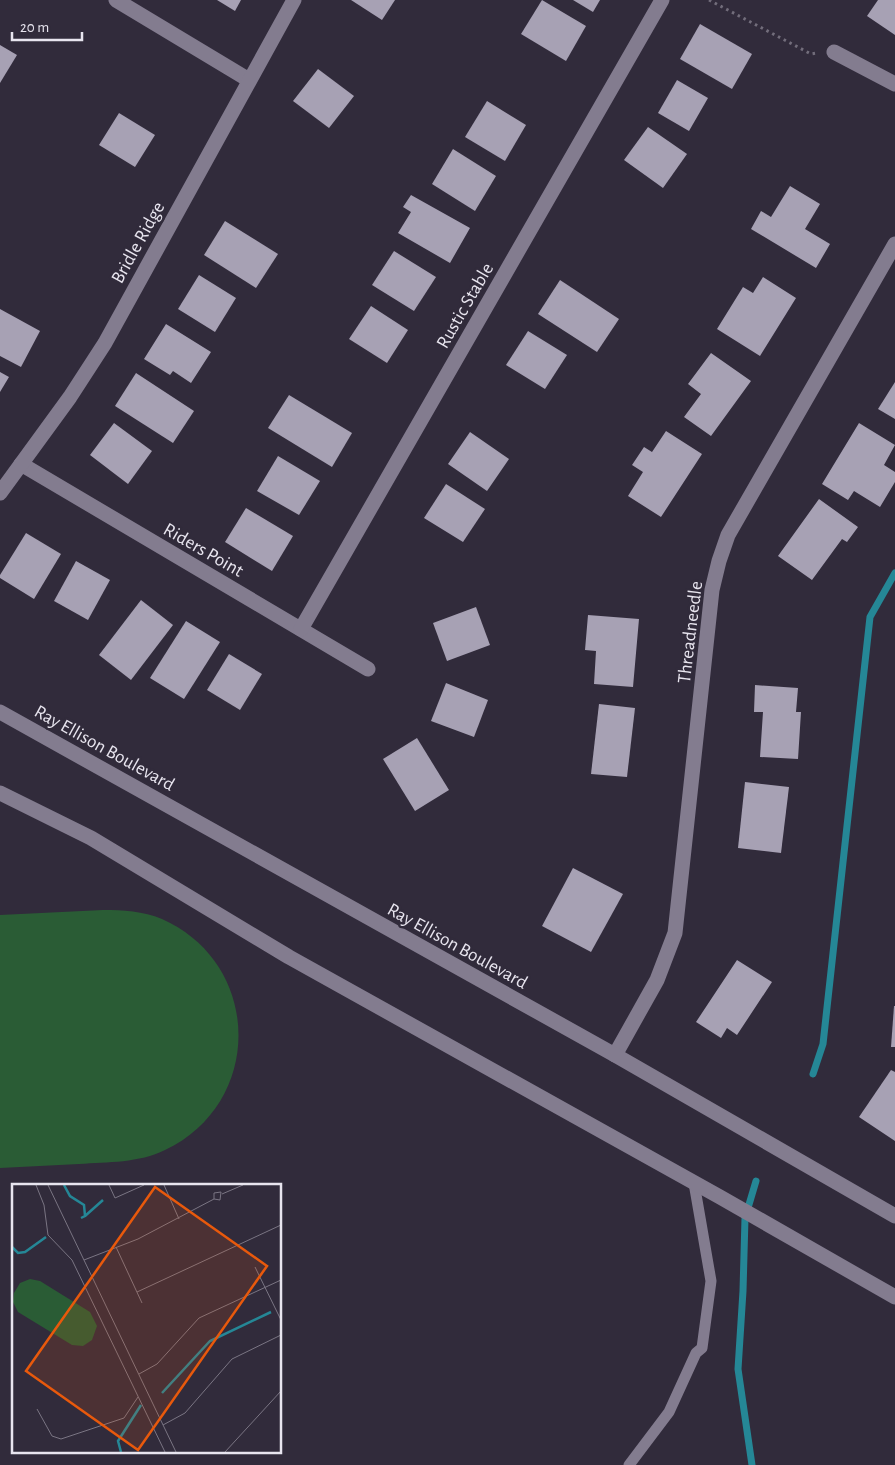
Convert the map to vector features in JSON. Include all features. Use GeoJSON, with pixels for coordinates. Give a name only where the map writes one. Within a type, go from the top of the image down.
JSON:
{"type":"FeatureCollection","features":[{"type":"Feature","properties":{"kind":"street"},"geometry":{"type":"LineString","coordinates":[[116,0],[249,80]]}},
{"type":"Feature","properties":{"kind":"street","name":"Bridle Ridge"},"geometry":{"type":"LineString","coordinates":[[0,493],[70,397],[105,343],[294,0]]}},
{"type":"Feature","properties":{"kind":"street","name":"Rustic Stable"},"geometry":{"type":"LineString","coordinates":[[300,629],[662,0]]}},
{"type":"Feature","properties":{"kind":"street"},"geometry":{"type":"LineString","coordinates":[[834,52],[895,84]]}},
{"type":"Feature","properties":{"kind":"street","name":"Threadneedle"},"geometry":{"type":"LineString","coordinates":[[615,1055],[657,980],[675,933],[712,590],[719,561],[728,536],[895,244]]}},
{"type":"Feature","properties":{"kind":"street","name":"Riders Point"},"geometry":{"type":"LineString","coordinates":[[21,464],[368,669]]}},
{"type":"Feature","properties":{"kind":"street","name":"Ray Ellison Boulevard"},"geometry":{"type":"LineString","coordinates":[[0,712],[615,1055],[895,1216]]}},
{"type":"Feature","properties":{"kind":"street"},"geometry":{"type":"LineString","coordinates":[[0,793],[91,838],[289,957],[733,1204],[895,1297]]}},
{"type":"Feature","properties":{"kind":"lane"},"geometry":{"type":"LineString","coordinates":[[629,1465],[669,1412],[696,1353],[702,1348],[711,1281],[694,1183]]}},
{"type":"Feature","properties":{"kind":"path"},"geometry":{"type":"LineString","coordinates":[[709,0],[810,54],[834,52]]}},
{"type":"Feature","properties":{"kind":"green space"},"geometry":{"type":"Polygon","coordinates":[[[103,910],[133,911],[162,919],[195,940],[219,967],[233,999],[238,1034],[234,1068],[220,1100],[197,1128],[165,1150],[145,1157],[123,1161],[0,1168],[0,915],[103,910]]]}},
{"type":"Feature","properties":{"kind":"building"},"geometry":{"type":"Polygon","coordinates":[[[217,0],[241,0],[235,11],[217,0]]]}},
{"type":"Feature","properties":{"kind":"building"},"geometry":{"type":"Polygon","coordinates":[[[351,0],[395,0],[382,20],[351,0]]]}},
{"type":"Feature","properties":{"kind":"building"},"geometry":{"type":"Polygon","coordinates":[[[542,0],[586,26],[566,61],[521,34],[542,0]]]}},
{"type":"Feature","properties":{"kind":"building"},"geometry":{"type":"Polygon","coordinates":[[[573,0],[600,0],[593,12],[573,0]]]}},
{"type":"Feature","properties":{"kind":"building"},"geometry":{"type":"Polygon","coordinates":[[[878,0],[895,0],[895,35],[867,16],[878,0]]]}},
{"type":"Feature","properties":{"kind":"building"},"geometry":{"type":"Polygon","coordinates":[[[700,24],[752,54],[732,89],[680,59],[700,24]]]}},
{"type":"Feature","properties":{"kind":"building"},"geometry":{"type":"Polygon","coordinates":[[[0,45],[17,55],[0,83],[0,45]]]}},
{"type":"Feature","properties":{"kind":"building"},"geometry":{"type":"Polygon","coordinates":[[[318,69],[354,96],[329,128],[293,101],[318,69]]]}},
{"type":"Feature","properties":{"kind":"building"},"geometry":{"type":"Polygon","coordinates":[[[677,80],[708,98],[689,131],[658,113],[677,80]]]}},
{"type":"Feature","properties":{"kind":"building"},"geometry":{"type":"Polygon","coordinates":[[[487,101],[526,125],[505,161],[465,137],[487,101]]]}},
{"type":"Feature","properties":{"kind":"building"},"geometry":{"type":"Polygon","coordinates":[[[119,113],[155,135],[135,167],[99,145],[119,113]]]}},
{"type":"Feature","properties":{"kind":"building"},"geometry":{"type":"Polygon","coordinates":[[[648,127],[687,154],[663,188],[624,160],[648,127]]]}},
{"type":"Feature","properties":{"kind":"building"},"geometry":{"type":"Polygon","coordinates":[[[453,149],[496,176],[475,211],[432,184],[453,149]]]}},
{"type":"Feature","properties":{"kind":"building"},"geometry":{"type":"Polygon","coordinates":[[[790,186],[820,204],[805,229],[830,244],[816,268],[751,229],[761,211],[771,217],[790,186]]]}},
{"type":"Feature","properties":{"kind":"building"},"geometry":{"type":"Polygon","coordinates":[[[411,195],[470,228],[450,263],[398,233],[411,212],[403,207],[411,195]]]}},
{"type":"Feature","properties":{"kind":"building"},"geometry":{"type":"Polygon","coordinates":[[[225,221],[278,254],[256,288],[204,255],[225,221]]]}},
{"type":"Feature","properties":{"kind":"building"},"geometry":{"type":"Polygon","coordinates":[[[394,251],[436,277],[414,311],[372,285],[394,251]]]}},
{"type":"Feature","properties":{"kind":"building"},"geometry":{"type":"Polygon","coordinates":[[[199,275],[236,298],[215,332],[178,309],[199,275]]]}},
{"type":"Feature","properties":{"kind":"building"},"geometry":{"type":"Polygon","coordinates":[[[763,277],[796,298],[760,356],[717,329],[743,287],[753,293],[763,277]]]}},
{"type":"Feature","properties":{"kind":"building"},"geometry":{"type":"Polygon","coordinates":[[[560,280],[619,319],[597,352],[538,314],[560,280]]]}},
{"type":"Feature","properties":{"kind":"building"},"geometry":{"type":"Polygon","coordinates":[[[371,306],[408,330],[387,363],[349,339],[371,306]]]}},
{"type":"Feature","properties":{"kind":"building"},"geometry":{"type":"Polygon","coordinates":[[[0,309],[40,331],[21,367],[0,356],[0,309]]]}},
{"type":"Feature","properties":{"kind":"building"},"geometry":{"type":"Polygon","coordinates":[[[166,324],[211,352],[191,383],[173,371],[170,375],[144,359],[166,324]]]}},
{"type":"Feature","properties":{"kind":"building"},"geometry":{"type":"Polygon","coordinates":[[[528,331],[567,355],[545,389],[506,365],[528,331]]]}},
{"type":"Feature","properties":{"kind":"building"},"geometry":{"type":"Polygon","coordinates":[[[711,353],[751,381],[711,436],[684,417],[701,394],[688,384],[711,353]]]}},
{"type":"Feature","properties":{"kind":"building"},"geometry":{"type":"Polygon","coordinates":[[[0,372],[9,377],[0,392],[0,372]]]}},
{"type":"Feature","properties":{"kind":"building"},"geometry":{"type":"Polygon","coordinates":[[[136,373],[194,411],[173,443],[115,406],[136,373]]]}},
{"type":"Feature","properties":{"kind":"building"},"geometry":{"type":"Polygon","coordinates":[[[895,382],[895,419],[878,409],[895,382]]]}},
{"type":"Feature","properties":{"kind":"building"},"geometry":{"type":"Polygon","coordinates":[[[289,395],[352,433],[332,467],[268,428],[289,395]]]}},
{"type":"Feature","properties":{"kind":"building"},"geometry":{"type":"Polygon","coordinates":[[[114,423],[152,451],[128,484],[90,455],[114,423]]]}},
{"type":"Feature","properties":{"kind":"building"},"geometry":{"type":"Polygon","coordinates":[[[859,423],[895,445],[884,465],[895,472],[895,482],[880,507],[854,491],[848,500],[822,484],[859,423]]]}},
{"type":"Feature","properties":{"kind":"building"},"geometry":{"type":"Polygon","coordinates":[[[666,431],[702,454],[661,517],[628,496],[643,472],[632,465],[644,447],[652,452],[666,431]]]}},
{"type":"Feature","properties":{"kind":"building"},"geometry":{"type":"Polygon","coordinates":[[[470,432],[509,459],[487,491],[448,464],[470,432]]]}},
{"type":"Feature","properties":{"kind":"building"},"geometry":{"type":"Polygon","coordinates":[[[278,456],[320,481],[299,515],[257,491],[278,456]]]}},
{"type":"Feature","properties":{"kind":"building"},"geometry":{"type":"Polygon","coordinates":[[[446,484],[485,509],[463,542],[424,518],[446,484]]]}},
{"type":"Feature","properties":{"kind":"building"},"geometry":{"type":"Polygon","coordinates":[[[819,499],[858,527],[847,542],[842,539],[812,580],[778,556],[819,499]]]}},
{"type":"Feature","properties":{"kind":"building"},"geometry":{"type":"Polygon","coordinates":[[[246,508],[293,536],[272,571],[225,542],[246,508]]]}},
{"type":"Feature","properties":{"kind":"building"},"geometry":{"type":"Polygon","coordinates":[[[26,533],[61,554],[34,599],[0,578],[0,575],[26,533]]]}},
{"type":"Feature","properties":{"kind":"building"},"geometry":{"type":"Polygon","coordinates":[[[76,561],[110,580],[88,620],[54,601],[76,561]]]}},
{"type":"Feature","properties":{"kind":"building"},"geometry":{"type":"Polygon","coordinates":[[[141,600],[173,625],[131,680],[99,655],[141,600]]]}},
{"type":"Feature","properties":{"kind":"building"},"geometry":{"type":"Polygon","coordinates":[[[476,607],[490,645],[447,661],[433,623],[476,607]]]}},
{"type":"Feature","properties":{"kind":"building"},"geometry":{"type":"Polygon","coordinates":[[[588,615],[639,619],[633,687],[594,684],[596,651],[585,650],[588,615]]]}},
{"type":"Feature","properties":{"kind":"building"},"geometry":{"type":"Polygon","coordinates":[[[186,621],[220,642],[184,699],[150,678],[186,621]]]}},
{"type":"Feature","properties":{"kind":"building"},"geometry":{"type":"Polygon","coordinates":[[[229,654],[262,674],[240,710],[207,690],[229,654]]]}},
{"type":"Feature","properties":{"kind":"building"},"geometry":{"type":"Polygon","coordinates":[[[446,683],[488,700],[474,737],[431,721],[446,683]]]}},
{"type":"Feature","properties":{"kind":"building"},"geometry":{"type":"Polygon","coordinates":[[[755,685],[798,688],[796,712],[801,712],[798,759],[760,757],[763,712],[754,712],[755,685]]]}},
{"type":"Feature","properties":{"kind":"building"},"geometry":{"type":"Polygon","coordinates":[[[599,704],[635,708],[627,777],[591,774],[599,704]]]}},
{"type":"Feature","properties":{"kind":"building"},"geometry":{"type":"Polygon","coordinates":[[[417,738],[449,790],[415,811],[383,759],[417,738]]]}},
{"type":"Feature","properties":{"kind":"building"},"geometry":{"type":"Polygon","coordinates":[[[745,782],[789,787],[781,853],[738,848],[745,782]]]}},
{"type":"Feature","properties":{"kind":"building"},"geometry":{"type":"Polygon","coordinates":[[[573,868],[623,894],[591,952],[542,926],[573,868]]]}},
{"type":"Feature","properties":{"kind":"building"},"geometry":{"type":"Polygon","coordinates":[[[737,960],[772,982],[737,1035],[727,1028],[721,1038],[696,1022],[737,960]]]}},
{"type":"Feature","properties":{"kind":"building"},"geometry":{"type":"Polygon","coordinates":[[[894,1006],[895,1047],[891,1047],[894,1006]]]}},
{"type":"Feature","properties":{"kind":"building"},"geometry":{"type":"Polygon","coordinates":[[[891,1070],[895,1072],[895,1141],[859,1117],[891,1070]]]}},
{"type":"Feature","properties":{"kind":"waterway"},"geometry":{"type":"LineString","coordinates":[[813,1074],[823,1044],[870,617],[895,573]]}},
{"type":"Feature","properties":{"kind":"waterway"},"geometry":{"type":"LineString","coordinates":[[752,1465],[738,1369],[745,1218],[756,1181]]}}]}
